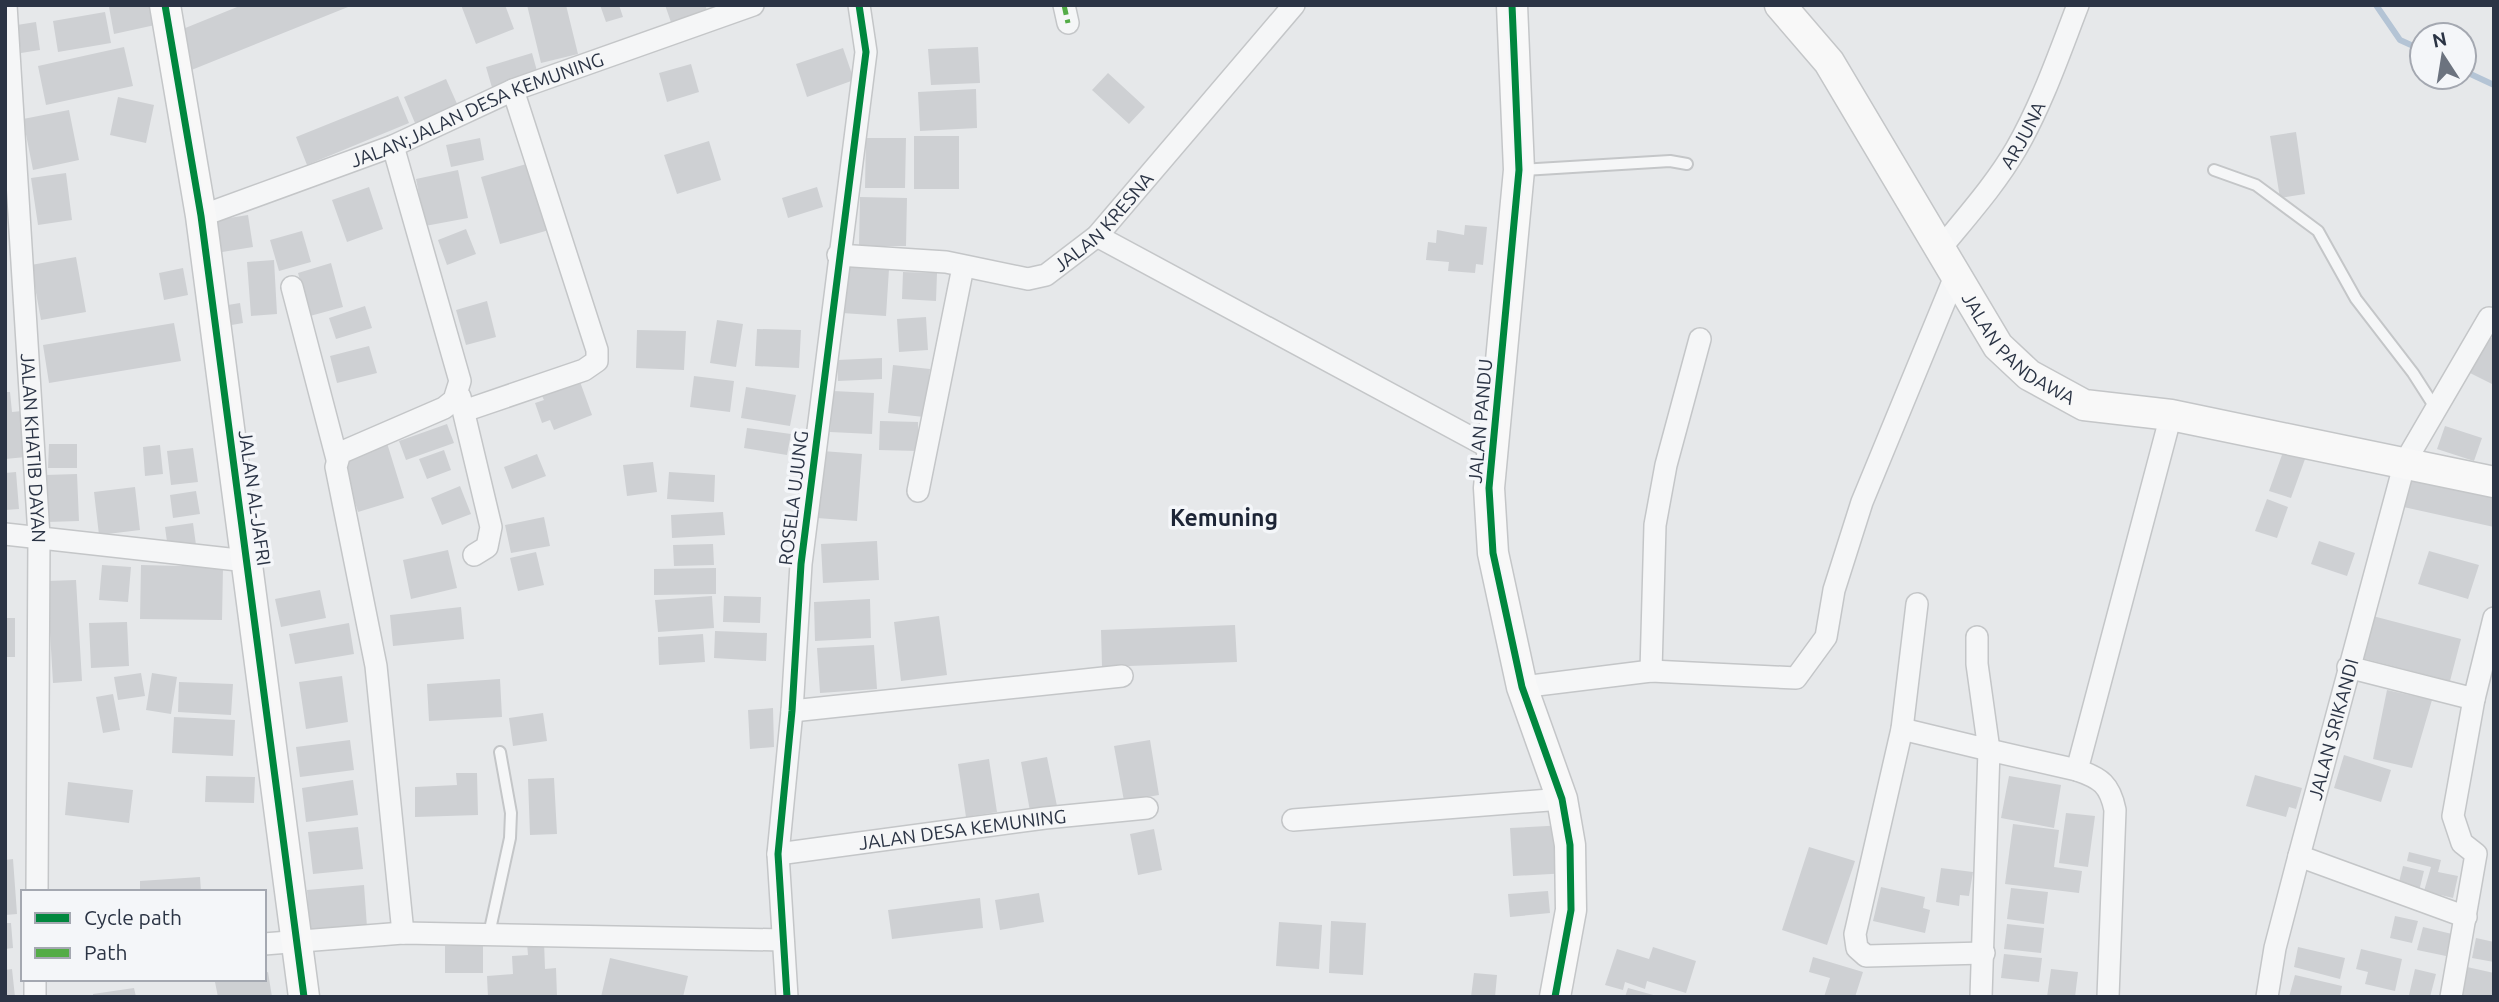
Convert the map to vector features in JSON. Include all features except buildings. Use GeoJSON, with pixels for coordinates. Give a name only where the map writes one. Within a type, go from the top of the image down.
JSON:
{"type":"FeatureCollection","features":[{"type":"Feature","properties":{"kind":"street","name":"JALAN KHATIB DAYAN"},"geometry":{"type":"LineString","coordinates":[[6,5],[40,536],[37,890]]}},
{"type":"Feature","properties":{"kind":"street","name":"JALAN AL-JAFRI"},"geometry":{"type":"LineString","coordinates":[[164,5],[201,216],[304,997]]}},
{"type":"Feature","properties":{"kind":"street","name":"JALAN;JALAN DESA KEMUNING"},"geometry":{"type":"LineString","coordinates":[[201,216],[393,146],[513,90],[753,5]]}},
{"type":"Feature","properties":{"kind":"street","name":"ROSELA UJUNG"},"geometry":{"type":"LineString","coordinates":[[787,997],[778,854],[792,711],[801,564],[838,255],[866,52],[859,5]]}},
{"type":"Feature","properties":{"kind":"street","name":"JALAN KRESNA"},"geometry":{"type":"LineString","coordinates":[[838,255],[946,262],[1028,279],[1046,275],[1097,236],[1294,5]]}},
{"type":"Feature","properties":{"kind":"street","name":"JALAN PANDU"},"geometry":{"type":"LineString","coordinates":[[1512,5],[1519,170],[1489,488],[1493,553],[1522,687],[1562,799],[1570,845],[1571,910],[1555,997]]}},
{"type":"Feature","properties":{"kind":"street","name":"JALAN PANDAWA"},"geometry":{"type":"LineString","coordinates":[[1780,5],[1829,62],[1998,346],[2029,375],[2055,392],[2084,404],[2171,415],[2494,482]]}},
{"type":"Feature","properties":{"kind":"street","name":"ARJUNA"},"geometry":{"type":"LineString","coordinates":[[1941,248],[1981,199],[2016,149],[2048,81],[2078,5]]}},
{"type":"Feature","properties":{"kind":"street"},"geometry":{"type":"LineString","coordinates":[[403,933],[376,666],[336,467],[337,459],[340,453],[461,401],[584,370],[597,361],[597,350],[513,90]]}},
{"type":"Feature","properties":{"kind":"street"},"geometry":{"type":"LineString","coordinates":[[393,146],[458,369],[461,401],[491,527],[487,547],[474,555]]}},
{"type":"Feature","properties":{"kind":"street"},"geometry":{"type":"LineString","coordinates":[[1097,236],[1493,450]]}},
{"type":"Feature","properties":{"kind":"street"},"geometry":{"type":"LineString","coordinates":[[918,491],[963,267]]}},
{"type":"Feature","properties":{"kind":"street"},"geometry":{"type":"LineString","coordinates":[[1522,687],[1651,671],[1796,678],[1826,637],[1834,590],[1862,502],[1956,274]]}},
{"type":"Feature","properties":{"kind":"street"},"geometry":{"type":"LineString","coordinates":[[292,287],[337,459]]}},
{"type":"Feature","properties":{"kind":"street","name":"JALAN SRIKANDI"},"geometry":{"type":"LineString","coordinates":[[2267,997],[2275,948],[2298,856],[2405,463],[2437,412],[2489,318]]}},
{"type":"Feature","properties":{"kind":"street"},"geometry":{"type":"LineString","coordinates":[[1651,671],[1655,525],[1666,465],[1700,339]]}},
{"type":"Feature","properties":{"kind":"street"},"geometry":{"type":"LineString","coordinates":[[2077,770],[2171,415]]}},
{"type":"Feature","properties":{"kind":"street"},"geometry":{"type":"LineString","coordinates":[[5,534],[247,561]]}},
{"type":"Feature","properties":{"kind":"street"},"geometry":{"type":"LineString","coordinates":[[1917,604],[1902,729],[1855,934],[1857,948],[1866,956],[1984,953]]}},
{"type":"Feature","properties":{"kind":"street"},"geometry":{"type":"LineString","coordinates":[[2451,997],[2466,917],[2485,857],[2462,843],[2453,816],[2474,699],[2494,618]]}},
{"type":"Feature","properties":{"kind":"street"},"geometry":{"type":"LineString","coordinates":[[1977,637],[1977,664],[1989,750],[1981,997]]}},
{"type":"Feature","properties":{"kind":"street"},"geometry":{"type":"LineString","coordinates":[[2348,667],[2474,699]]}},
{"type":"Feature","properties":{"kind":"street"},"geometry":{"type":"LineString","coordinates":[[792,711],[1122,676]]}},
{"type":"Feature","properties":{"kind":"street"},"geometry":{"type":"LineString","coordinates":[[1902,729],[2077,770],[2098,777],[2106,784],[2112,793],[2115,810],[2108,997]]}},
{"type":"Feature","properties":{"kind":"street"},"geometry":{"type":"LineString","coordinates":[[1293,820],[1562,799]]}},
{"type":"Feature","properties":{"kind":"street","name":"JALAN DESA KEMUNING"},"geometry":{"type":"LineString","coordinates":[[778,854],[1045,818],[1147,808]]}},
{"type":"Feature","properties":{"kind":"street"},"geometry":{"type":"LineString","coordinates":[[2298,856],[2466,917]]}},
{"type":"Feature","properties":{"kind":"street"},"geometry":{"type":"LineString","coordinates":[[266,944],[403,933],[783,940]]}},
{"type":"Feature","properties":{"kind":"lane"},"geometry":{"type":"LineString","coordinates":[[1519,170],[1670,161],[1687,164]]}},
{"type":"Feature","properties":{"kind":"lane"},"geometry":{"type":"LineString","coordinates":[[2214,170],[2256,186],[2318,231],[2356,299],[2413,373],[2437,412]]}},
{"type":"Feature","properties":{"kind":"lane"},"geometry":{"type":"LineString","coordinates":[[489,934],[510,838],[511,813],[500,751]]}},
{"type":"Feature","properties":{"kind":"waterway"},"geometry":{"type":"LineString","coordinates":[[2376,5],[2400,40],[2408,44]]}},
{"type":"Feature","properties":{"kind":"waterway"},"geometry":{"type":"LineString","coordinates":[[2478,78],[2494,85]]}},
{"type":"Feature","properties":{"kind":"marked path"},"geometry":{"type":"LineString","coordinates":[[1064,5],[1068,23]]}},
{"type":"Feature","properties":{"kind":"cycle path"},"geometry":{"type":"LineString","coordinates":[[165,5],[201,216],[304,997]]}},
{"type":"Feature","properties":{"kind":"cycle path"},"geometry":{"type":"LineString","coordinates":[[787,997],[778,854],[792,711],[801,564],[866,52],[859,5]]}},
{"type":"Feature","properties":{"kind":"cycle path"},"geometry":{"type":"LineString","coordinates":[[1512,5],[1519,170],[1489,488],[1493,553],[1522,687],[1562,799],[1570,845],[1571,910],[1555,997]]}},
{"type":"Feature","properties":{"kind":"district","name":"Kemuning"},"geometry":{"type":"Point","coordinates":[1224,518]}}]}
